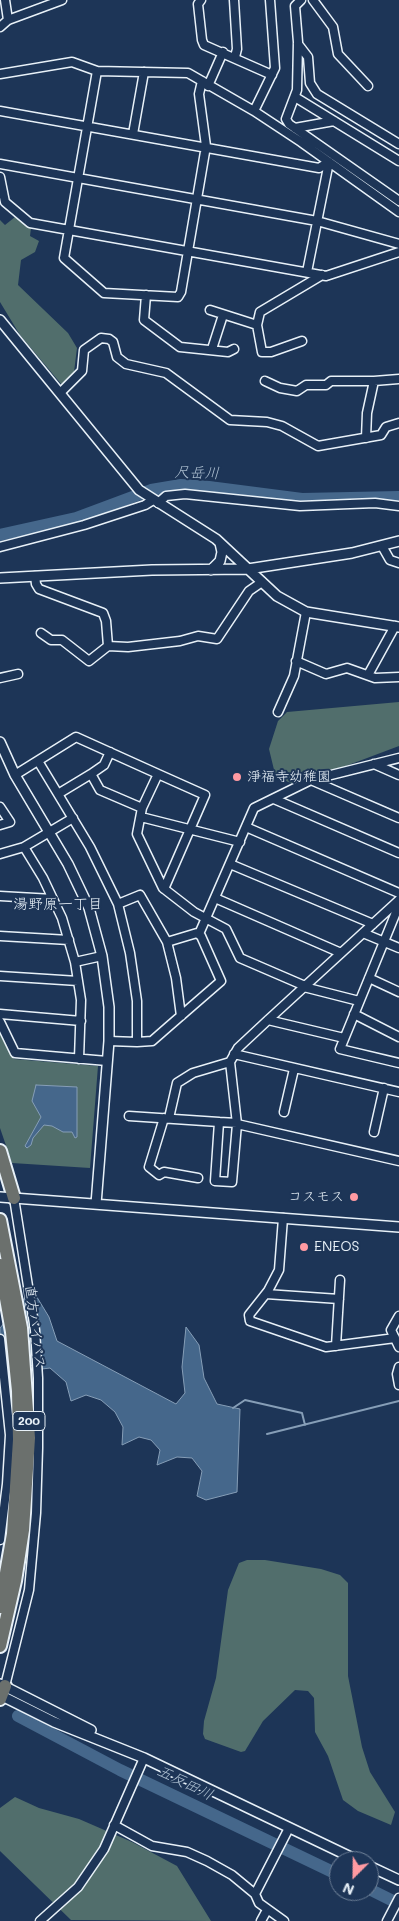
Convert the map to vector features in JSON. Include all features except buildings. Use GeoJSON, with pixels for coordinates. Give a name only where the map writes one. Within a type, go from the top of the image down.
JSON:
{"type":"FeatureCollection","features":[{"type":"Feature","properties":{"kind":"highway"},"geometry":{"type":"LineString","coordinates":[[0,1151],[14,1198]]}},
{"type":"Feature","properties":{"kind":"highway","name":"直方バイパス"},"geometry":{"type":"LineString","coordinates":[[0,1220],[21,1328],[29,1438],[23,1530],[0,1646]]}},
{"type":"Feature","properties":{"kind":"highway","name":"直方バイパス"},"geometry":{"type":"LineString","coordinates":[[0,1265],[16,1371],[19,1479],[13,1534],[0,1607]]}},
{"type":"Feature","properties":{"kind":"street"},"geometry":{"type":"LineString","coordinates":[[5,0],[8,20]]}},
{"type":"Feature","properties":{"kind":"street"},"geometry":{"type":"LineString","coordinates":[[0,27],[8,20],[62,0]]}},
{"type":"Feature","properties":{"kind":"street"},"geometry":{"type":"LineString","coordinates":[[201,0],[198,4],[204,45],[272,75]]}},
{"type":"Feature","properties":{"kind":"street"},"geometry":{"type":"LineString","coordinates":[[234,0],[237,49],[234,57]]}},
{"type":"Feature","properties":{"kind":"street"},"geometry":{"type":"LineString","coordinates":[[254,111],[275,68],[270,0]]}},
{"type":"Feature","properties":{"kind":"street"},"geometry":{"type":"LineString","coordinates":[[301,0],[294,6],[298,44],[297,90],[286,119],[399,212]]}},
{"type":"Feature","properties":{"kind":"street"},"geometry":{"type":"LineString","coordinates":[[313,0],[334,27],[338,54],[368,86]]}},
{"type":"Feature","properties":{"kind":"street"},"geometry":{"type":"LineString","coordinates":[[298,44],[308,57],[310,84],[317,94],[399,144]]}},
{"type":"Feature","properties":{"kind":"street"},"geometry":{"type":"LineString","coordinates":[[97,71],[64,258],[104,293],[178,297],[181,292],[206,146],[199,94],[223,52]]}},
{"type":"Feature","properties":{"kind":"street"},"geometry":{"type":"LineString","coordinates":[[0,74],[72,62],[97,71],[188,73],[254,111],[329,162],[342,166],[399,201]]}},
{"type":"Feature","properties":{"kind":"street"},"geometry":{"type":"LineString","coordinates":[[134,134],[144,72]]}},
{"type":"Feature","properties":{"kind":"street"},"geometry":{"type":"LineString","coordinates":[[295,97],[399,161]]}},
{"type":"Feature","properties":{"kind":"street"},"geometry":{"type":"LineString","coordinates":[[0,110],[319,168],[329,162]]}},
{"type":"Feature","properties":{"kind":"street"},"geometry":{"type":"LineString","coordinates":[[295,128],[334,121]]}},
{"type":"Feature","properties":{"kind":"street"},"geometry":{"type":"LineString","coordinates":[[307,272],[329,162]]}},
{"type":"Feature","properties":{"kind":"street"},"geometry":{"type":"LineString","coordinates":[[0,164],[317,220],[399,244]]}},
{"type":"Feature","properties":{"kind":"street"},"geometry":{"type":"LineString","coordinates":[[0,177],[5,202],[30,223],[326,276],[399,252]]}},
{"type":"Feature","properties":{"kind":"street"},"geometry":{"type":"LineString","coordinates":[[302,341],[271,352],[262,352],[257,325],[260,312],[322,275]]}},
{"type":"Feature","properties":{"kind":"street"},"geometry":{"type":"LineString","coordinates":[[146,295],[144,320],[180,347],[228,352],[234,349]]}},
{"type":"Feature","properties":{"kind":"street"},"geometry":{"type":"LineString","coordinates":[[210,310],[257,325]]}},
{"type":"Feature","properties":{"kind":"street"},"geometry":{"type":"LineString","coordinates":[[212,350],[223,315]]}},
{"type":"Feature","properties":{"kind":"street"},"geometry":{"type":"LineString","coordinates":[[0,320],[61,392],[103,448],[139,490],[154,501],[190,520],[220,543],[283,600],[306,612],[397,627],[368,675]]}},
{"type":"Feature","properties":{"kind":"street"},"geometry":{"type":"LineString","coordinates":[[61,392],[82,372],[84,350],[102,338],[109,338],[117,357],[126,364],[166,373],[230,420],[268,422],[282,426],[318,446],[381,435],[386,427],[399,423]]}},
{"type":"Feature","properties":{"kind":"street"},"geometry":{"type":"LineString","coordinates":[[265,381],[280,388],[297,391],[306,385],[326,385],[331,381],[374,381],[399,378]]}},
{"type":"Feature","properties":{"kind":"street"},"geometry":{"type":"LineString","coordinates":[[366,438],[366,413],[374,381]]}},
{"type":"Feature","properties":{"kind":"street"},"geometry":{"type":"LineString","coordinates":[[0,547],[84,525],[166,496],[185,494],[300,506],[375,503],[399,506]]}},
{"type":"Feature","properties":{"kind":"street"},"geometry":{"type":"LineString","coordinates":[[0,578],[152,570],[248,570],[382,546],[399,541]]}},
{"type":"Feature","properties":{"kind":"street"},"geometry":{"type":"LineString","coordinates":[[211,570],[220,560],[222,552],[220,543]]}},
{"type":"Feature","properties":{"kind":"street"},"geometry":{"type":"LineString","coordinates":[[382,546],[390,560],[399,563]]}},
{"type":"Feature","properties":{"kind":"street"},"geometry":{"type":"LineString","coordinates":[[35,576],[39,589],[103,613],[106,622],[108,646]]}},
{"type":"Feature","properties":{"kind":"street"},"geometry":{"type":"LineString","coordinates":[[41,633],[51,640],[62,640],[89,661],[108,646],[128,647],[180,641],[198,636],[217,639],[248,591],[262,582]]}},
{"type":"Feature","properties":{"kind":"street"},"geometry":{"type":"LineString","coordinates":[[278,712],[294,676],[306,612]]}},
{"type":"Feature","properties":{"kind":"street"},"geometry":{"type":"LineString","coordinates":[[296,661],[326,674],[347,668],[384,679],[399,678]]}},
{"type":"Feature","properties":{"kind":"street"},"geometry":{"type":"LineString","coordinates":[[0,678],[18,674]]}},
{"type":"Feature","properties":{"kind":"street"},"geometry":{"type":"LineString","coordinates":[[15,775],[76,737],[205,795],[164,889]]}},
{"type":"Feature","properties":{"kind":"street"},"geometry":{"type":"LineString","coordinates":[[0,742],[15,775],[68,864],[89,908],[102,956],[109,1007],[109,1042],[96,1204]]}},
{"type":"Feature","properties":{"kind":"street"},"geometry":{"type":"LineString","coordinates":[[58,794],[104,766],[110,752]]}},
{"type":"Feature","properties":{"kind":"street"},"geometry":{"type":"LineString","coordinates":[[199,934],[254,808],[310,780],[399,758]]}},
{"type":"Feature","properties":{"kind":"street"},"geometry":{"type":"LineString","coordinates":[[38,762],[72,818],[118,904],[130,953],[138,1001],[136,1042]]}},
{"type":"Feature","properties":{"kind":"street"},"geometry":{"type":"LineString","coordinates":[[374,764],[399,775]]}},
{"type":"Feature","properties":{"kind":"street"},"geometry":{"type":"LineString","coordinates":[[91,774],[100,790],[142,808]]}},
{"type":"Feature","properties":{"kind":"street"},"geometry":{"type":"LineString","coordinates":[[158,774],[142,808],[137,834],[164,889],[206,919],[226,929],[240,958],[304,986],[359,1001]]}},
{"type":"Feature","properties":{"kind":"street"},"geometry":{"type":"LineString","coordinates":[[310,780],[399,818]]}},
{"type":"Feature","properties":{"kind":"street"},"geometry":{"type":"LineString","coordinates":[[274,799],[399,853]]}},
{"type":"Feature","properties":{"kind":"street"},"geometry":{"type":"LineString","coordinates":[[0,807],[10,822],[0,825]]}},
{"type":"Feature","properties":{"kind":"street"},"geometry":{"type":"LineString","coordinates":[[141,817],[240,842]]}},
{"type":"Feature","properties":{"kind":"street"},"geometry":{"type":"LineString","coordinates":[[0,854],[24,847],[72,818]]}},
{"type":"Feature","properties":{"kind":"street"},"geometry":{"type":"LineString","coordinates":[[246,827],[399,893]]}},
{"type":"Feature","properties":{"kind":"street"},"geometry":{"type":"LineString","coordinates":[[24,847],[53,899],[69,940],[75,962],[81,1021],[79,1059]]}},
{"type":"Feature","properties":{"kind":"street"},"geometry":{"type":"LineString","coordinates":[[230,864],[373,924]]}},
{"type":"Feature","properties":{"kind":"street"},"geometry":{"type":"LineString","coordinates":[[0,896],[53,899]]}},
{"type":"Feature","properties":{"kind":"street"},"geometry":{"type":"LineString","coordinates":[[118,904],[140,896],[167,942],[174,964],[181,1016]]}},
{"type":"Feature","properties":{"kind":"street"},"geometry":{"type":"LineString","coordinates":[[215,898],[341,953]]}},
{"type":"Feature","properties":{"kind":"street"},"geometry":{"type":"LineString","coordinates":[[219,1122],[214,1181],[232,1182],[237,1124],[230,1062],[234,1054],[304,986],[399,900]]}},
{"type":"Feature","properties":{"kind":"street"},"geometry":{"type":"LineString","coordinates":[[399,905],[340,1049],[399,1063]]}},
{"type":"Feature","properties":{"kind":"street"},"geometry":{"type":"LineString","coordinates":[[363,933],[399,948]]}},
{"type":"Feature","properties":{"kind":"street"},"geometry":{"type":"LineString","coordinates":[[167,942],[199,934]]}},
{"type":"Feature","properties":{"kind":"street"},"geometry":{"type":"LineString","coordinates":[[109,1042],[152,1041],[221,981],[199,934]]}},
{"type":"Feature","properties":{"kind":"street"},"geometry":{"type":"LineString","coordinates":[[0,936],[69,940]]}},
{"type":"Feature","properties":{"kind":"street"},"geometry":{"type":"LineString","coordinates":[[75,962],[102,956]]}},
{"type":"Feature","properties":{"kind":"street"},"geometry":{"type":"LineString","coordinates":[[0,976],[78,981]]}},
{"type":"Feature","properties":{"kind":"street"},"geometry":{"type":"LineString","coordinates":[[369,978],[399,992]]}},
{"type":"Feature","properties":{"kind":"street"},"geometry":{"type":"LineString","coordinates":[[0,1014],[81,1021]]}},
{"type":"Feature","properties":{"kind":"street"},"geometry":{"type":"LineString","coordinates":[[354,1014],[399,1037]]}},
{"type":"Feature","properties":{"kind":"street"},"geometry":{"type":"LineString","coordinates":[[268,1020],[344,1038]]}},
{"type":"Feature","properties":{"kind":"street"},"geometry":{"type":"LineString","coordinates":[[0,1022],[14,1053],[107,1061]]}},
{"type":"Feature","properties":{"kind":"street"},"geometry":{"type":"LineString","coordinates":[[234,1054],[399,1092]]}},
{"type":"Feature","properties":{"kind":"street"},"geometry":{"type":"LineString","coordinates":[[198,1178],[164,1172],[159,1175],[149,1167],[177,1084],[193,1073],[230,1062]]}},
{"type":"Feature","properties":{"kind":"street"},"geometry":{"type":"LineString","coordinates":[[284,1112],[294,1069]]}},
{"type":"Feature","properties":{"kind":"street"},"geometry":{"type":"LineString","coordinates":[[374,1132],[384,1088]]}},
{"type":"Feature","properties":{"kind":"street"},"geometry":{"type":"LineString","coordinates":[[128,1116],[237,1124],[399,1161]]}},
{"type":"Feature","properties":{"kind":"street"},"geometry":{"type":"LineString","coordinates":[[0,1197],[399,1227]]}},
{"type":"Feature","properties":{"kind":"street"},"geometry":{"type":"LineString","coordinates":[[14,1198],[35,1330],[38,1378],[38,1457],[36,1521],[29,1590],[1,1692],[338,1851]]}},
{"type":"Feature","properties":{"kind":"street"},"geometry":{"type":"LineString","coordinates":[[283,1218],[279,1270],[266,1294],[249,1315],[250,1321],[326,1347],[395,1338]]}},
{"type":"Feature","properties":{"kind":"street"},"geometry":{"type":"LineString","coordinates":[[336,1346],[340,1280]]}},
{"type":"Feature","properties":{"kind":"street"},"geometry":{"type":"LineString","coordinates":[[266,1294],[339,1299]]}},
{"type":"Feature","properties":{"kind":"street"},"geometry":{"type":"LineString","coordinates":[[399,1316],[391,1330],[399,1347]]}},
{"type":"Feature","properties":{"kind":"street"},"geometry":{"type":"LineString","coordinates":[[0,1339],[10,1435],[7,1484],[0,1540]]}},
{"type":"Feature","properties":{"kind":"street"},"geometry":{"type":"LineString","coordinates":[[399,1367],[397,1374],[399,1385]]}},
{"type":"Feature","properties":{"kind":"street"},"geometry":{"type":"LineString","coordinates":[[0,1388],[5,1378]]}},
{"type":"Feature","properties":{"kind":"street"},"geometry":{"type":"LineString","coordinates":[[40,1921],[78,1887],[104,1849],[144,1758]]}},
{"type":"Feature","properties":{"kind":"street"},"geometry":{"type":"LineString","coordinates":[[114,1825],[152,1846],[187,1852],[232,1875],[255,1894],[259,1903],[284,1921]]}},
{"type":"Feature","properties":{"kind":"street"},"geometry":{"type":"LineString","coordinates":[[255,1894],[289,1828]]}},
{"type":"Feature","properties":{"kind":"street"},"geometry":{"type":"LineString","coordinates":[[379,1871],[399,1880]]}},
{"type":"Feature","properties":{"kind":"street"},"geometry":{"type":"LineString","coordinates":[[387,1921],[399,1898]]}},
{"type":"Feature","properties":{"kind":"street"},"geometry":{"type":"LineString","coordinates":[[262,1921],[267,1910]]}},
{"type":"Feature","properties":{"kind":"green space"},"geometry":{"type":"Polygon","coordinates":[[[15,217],[31,228],[30,236],[39,241],[35,252],[21,260],[18,285],[68,333],[77,348],[74,372],[62,385],[20,335],[0,302],[0,220],[5,225],[15,217]]]}},
{"type":"Feature","properties":{"kind":"green space"},"geometry":{"type":"Polygon","coordinates":[[[399,702],[399,746],[298,784],[288,782],[275,774],[269,749],[278,721],[287,712],[399,702]]]}},
{"type":"Feature","properties":{"kind":"green space"},"geometry":{"type":"Polygon","coordinates":[[[0,1029],[14,1059],[98,1066],[90,1168],[12,1163],[0,1128],[0,1029]]]}},
{"type":"Feature","properties":{"kind":"green space"},"geometry":{"type":"Polygon","coordinates":[[[247,1560],[265,1560],[321,1569],[340,1575],[348,1583],[348,1676],[362,1747],[370,1772],[395,1812],[391,1825],[358,1811],[343,1800],[328,1756],[315,1732],[314,1698],[308,1691],[295,1690],[263,1721],[245,1751],[241,1752],[205,1739],[203,1734],[204,1721],[216,1678],[228,1590],[239,1563],[247,1560]]]}},
{"type":"Feature","properties":{"kind":"green space"},"geometry":{"type":"Polygon","coordinates":[[[15,1797],[39,1808],[79,1819],[132,1842],[177,1866],[211,1921],[71,1920],[0,1851],[0,1808],[15,1797]]]}},
{"type":"Feature","properties":{"kind":"water"},"geometry":{"type":"Polygon","coordinates":[[[36,1085],[77,1087],[77,1137],[75,1138],[72,1132],[63,1132],[52,1126],[44,1125],[33,1138],[31,1145],[27,1148],[25,1146],[41,1117],[32,1101],[36,1085]]]}},
{"type":"Feature","properties":{"kind":"water"},"geometry":{"type":"Polygon","coordinates":[[[32,1289],[49,1317],[57,1341],[176,1404],[185,1393],[182,1367],[186,1327],[199,1345],[204,1378],[217,1404],[240,1409],[237,1492],[206,1500],[197,1496],[202,1471],[192,1458],[177,1457],[157,1465],[160,1450],[151,1440],[139,1437],[122,1445],[123,1427],[115,1412],[101,1400],[86,1395],[71,1401],[66,1382],[50,1368],[42,1369],[0,1355],[0,1328],[32,1289]]]}},
{"type":"Feature","properties":{"kind":"waterway","name":"尺岳川"},"geometry":{"type":"LineString","coordinates":[[0,535],[76,518],[151,490],[181,485],[302,499],[399,497]]}},
{"type":"Feature","properties":{"kind":"waterway"},"geometry":{"type":"LineString","coordinates":[[233,1408],[245,1400],[302,1413],[305,1425]]}},
{"type":"Feature","properties":{"kind":"waterway"},"geometry":{"type":"LineString","coordinates":[[267,1434],[399,1401]]}},
{"type":"Feature","properties":{"kind":"waterway","name":"五反田川"},"geometry":{"type":"LineString","coordinates":[[18,1716],[120,1770],[329,1870]]}},
{"type":"Feature","properties":{"kind":"waterway","name":"五反田川"},"geometry":{"type":"LineString","coordinates":[[379,1894],[399,1904]]}},
{"type":"Feature","properties":{"kind":"place","name":"淨福寺幼稚園"},"geometry":{"type":"Point","coordinates":[237,777]}},
{"type":"Feature","properties":{"kind":"place","name":"コスモス"},"geometry":{"type":"Point","coordinates":[354,1197]}},
{"type":"Feature","properties":{"kind":"place","name":"ENEOS"},"geometry":{"type":"Point","coordinates":[304,1247]}},
{"type":"Feature","properties":{"kind":"district","name":"湯野原一丁目"},"geometry":{"type":"Point","coordinates":[58,904]}}]}
